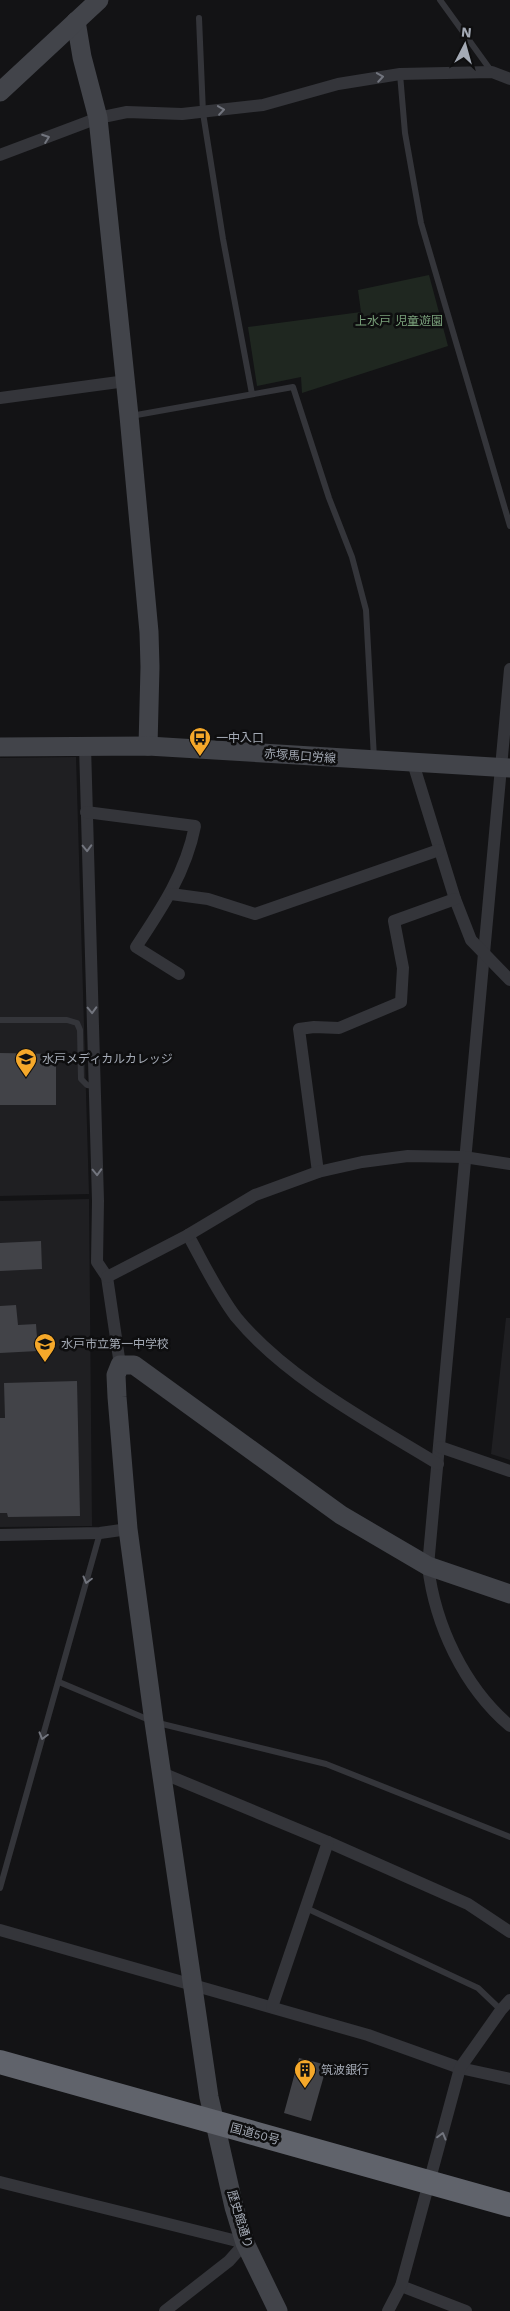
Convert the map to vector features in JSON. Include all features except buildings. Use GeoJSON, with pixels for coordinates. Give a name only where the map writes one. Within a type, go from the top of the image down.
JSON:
{"type":"FeatureCollection","features":[{"type":"Feature","properties":{"kind":"highway","name":"国道50号"},"geometry":{"type":"LineString","coordinates":[[0,2062],[510,2205]]}},
{"type":"Feature","properties":{"kind":"street"},"geometry":{"type":"LineString","coordinates":[[0,92],[99,0]]}},
{"type":"Feature","properties":{"kind":"street"},"geometry":{"type":"LineString","coordinates":[[76,21],[82,57],[98,118],[130,416],[149,632],[148,746]]}},
{"type":"Feature","properties":{"kind":"street"},"geometry":{"type":"LineString","coordinates":[[0,155],[98,118],[126,112],[203,113],[263,105],[338,84],[400,74],[492,72],[510,79]]}},
{"type":"Feature","properties":{"kind":"street"},"geometry":{"type":"LineString","coordinates":[[0,398],[126,381]]}},
{"type":"Feature","properties":{"kind":"street"},"geometry":{"type":"LineString","coordinates":[[510,669],[506,768],[484,952],[464,1156],[428,1566],[436,1608],[470,1682],[510,1726]]}},
{"type":"Feature","properties":{"kind":"street"},"geometry":{"type":"LineString","coordinates":[[84,746],[98,1201],[97,1262],[107,1277],[120,1365],[134,1364],[341,1515],[428,1566],[510,1594]]}},
{"type":"Feature","properties":{"kind":"street","name":"赤塚馬口労線"},"geometry":{"type":"LineString","coordinates":[[0,747],[148,746],[506,768]]}},
{"type":"Feature","properties":{"kind":"street"},"geometry":{"type":"LineString","coordinates":[[413,763],[439,850],[471,940],[510,980]]}},
{"type":"Feature","properties":{"kind":"street"},"geometry":{"type":"LineString","coordinates":[[86,812],[195,826],[190,851],[171,894],[136,947],[179,974]]}},
{"type":"Feature","properties":{"kind":"street"},"geometry":{"type":"LineString","coordinates":[[171,894],[208,899],[255,914],[439,850]]}},
{"type":"Feature","properties":{"kind":"street"},"geometry":{"type":"LineString","coordinates":[[318,1172],[299,1029],[314,1027],[340,1028],[402,1002],[403,968],[394,922],[455,898]]}},
{"type":"Feature","properties":{"kind":"street"},"geometry":{"type":"LineString","coordinates":[[107,1277],[188,1235],[255,1195],[318,1172],[362,1162],[408,1156],[464,1156],[510,1164]]}},
{"type":"Feature","properties":{"kind":"street"},"geometry":{"type":"LineString","coordinates":[[188,1235],[236,1316],[274,1354],[299,1376],[438,1464]]}},
{"type":"Feature","properties":{"kind":"street","name":"歴史館通り"},"geometry":{"type":"LineString","coordinates":[[120,1365],[116,1375],[117,1397],[128,1529],[192,1985],[214,2123],[245,2242],[278,2311]]}},
{"type":"Feature","properties":{"kind":"street"},"geometry":{"type":"LineString","coordinates":[[440,1446],[510,1471]]}},
{"type":"Feature","properties":{"kind":"street"},"geometry":{"type":"LineString","coordinates":[[0,1535],[100,1533],[128,1529]]}},
{"type":"Feature","properties":{"kind":"street"},"geometry":{"type":"LineString","coordinates":[[162,1773],[328,1842],[468,1904],[510,1932]]}},
{"type":"Feature","properties":{"kind":"street"},"geometry":{"type":"LineString","coordinates":[[272,2007],[328,1842]]}},
{"type":"Feature","properties":{"kind":"street"},"geometry":{"type":"LineString","coordinates":[[0,1930],[368,2034],[460,2068],[510,2079]]}},
{"type":"Feature","properties":{"kind":"street"},"geometry":{"type":"LineString","coordinates":[[388,2311],[401,2286],[460,2068],[500,2010],[510,2000]]}},
{"type":"Feature","properties":{"kind":"street"},"geometry":{"type":"LineString","coordinates":[[0,2182],[245,2242],[229,2261],[165,2311]]}},
{"type":"Feature","properties":{"kind":"street"},"geometry":{"type":"LineString","coordinates":[[401,2286],[462,2310]]}},
{"type":"Feature","properties":{"kind":"lane"},"geometry":{"type":"LineString","coordinates":[[440,0],[492,72]]}},
{"type":"Feature","properties":{"kind":"lane"},"geometry":{"type":"LineString","coordinates":[[199,18],[203,113],[223,239],[252,394]]}},
{"type":"Feature","properties":{"kind":"lane"},"geometry":{"type":"LineString","coordinates":[[400,74],[404,133],[421,223],[510,526]]}},
{"type":"Feature","properties":{"kind":"lane"},"geometry":{"type":"LineString","coordinates":[[130,416],[293,387],[328,498],[352,556],[366,610],[374,761]]}},
{"type":"Feature","properties":{"kind":"lane"},"geometry":{"type":"LineString","coordinates":[[0,1020],[67,1020],[77,1023],[80,1030],[81,1079],[87,1085],[94,1086]]}},
{"type":"Feature","properties":{"kind":"lane"},"geometry":{"type":"LineString","coordinates":[[0,1888],[100,1533]]}},
{"type":"Feature","properties":{"kind":"lane"},"geometry":{"type":"LineString","coordinates":[[58,1682],[154,1722],[326,1764],[510,1837]]}},
{"type":"Feature","properties":{"kind":"lane"},"geometry":{"type":"LineString","coordinates":[[306,1908],[478,1988],[500,2010]]}},
{"type":"Feature","properties":{"kind":"shaded area"},"geometry":{"type":"Polygon","coordinates":[[[76,757],[89,1194],[0,1196],[0,758],[76,757]]]}},
{"type":"Feature","properties":{"kind":"shaded area","name":"水戸市立第一中学校"},"geometry":{"type":"Polygon","coordinates":[[[89,1199],[92,1526],[0,1527],[0,1201],[89,1199]]]}},
{"type":"Feature","properties":{"kind":"shaded area"},"geometry":{"type":"Polygon","coordinates":[[[506,1318],[510,1318],[510,1460],[491,1454],[506,1318]]]}},
{"type":"Feature","properties":{"kind":"green space","name":"上水戸 児童遊園"},"geometry":{"type":"Polygon","coordinates":[[[429,275],[448,346],[302,393],[301,377],[257,386],[248,327],[361,312],[358,290],[429,275]]]}},
{"type":"Feature","properties":{"kind":"place","name":"一中入口"},"geometry":{"type":"Point","coordinates":[200,757]}},
{"type":"Feature","properties":{"kind":"place","name":"水戸メディカルカレッジ"},"geometry":{"type":"Point","coordinates":[26,1078]}},
{"type":"Feature","properties":{"kind":"place","name":"水戸市立第一中学校"},"geometry":{"type":"Point","coordinates":[45,1363]}},
{"type":"Feature","properties":{"kind":"place","name":"筑波銀行"},"geometry":{"type":"Point","coordinates":[305,2089]}}]}
